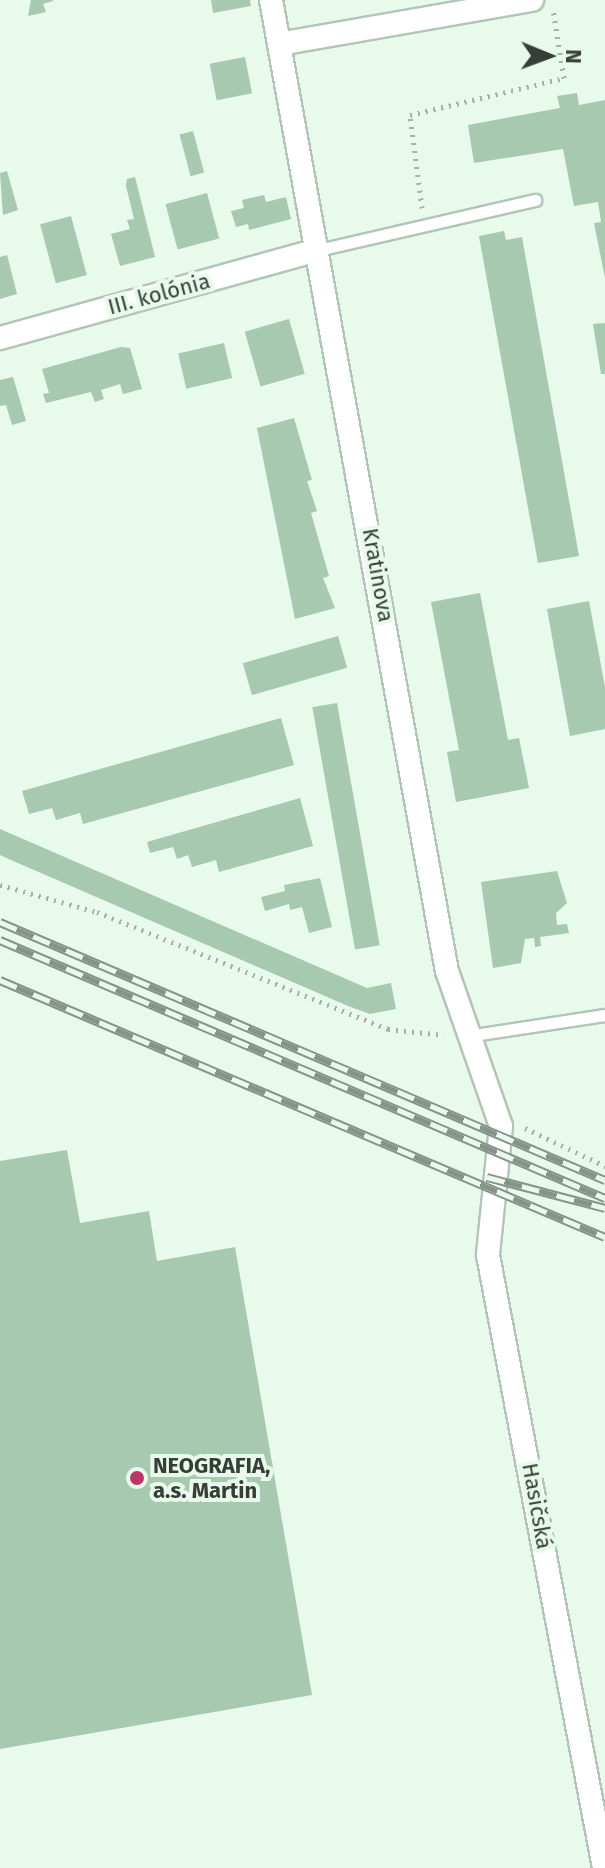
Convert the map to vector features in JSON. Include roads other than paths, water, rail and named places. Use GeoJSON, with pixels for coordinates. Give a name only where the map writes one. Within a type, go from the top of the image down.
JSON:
{"type":"FeatureCollection","features":[{"type":"Feature","properties":{"kind":"street","name":"Kratinova"},"geometry":{"type":"LineString","coordinates":[[271,0],[447,971],[467,1036],[499,1115],[501,1144]]}},
{"type":"Feature","properties":{"kind":"street"},"geometry":{"type":"LineString","coordinates":[[279,44],[532,0]]}},
{"type":"Feature","properties":{"kind":"street","name":"III. kolónia"},"geometry":{"type":"LineString","coordinates":[[0,338],[318,250]]}},
{"type":"Feature","properties":{"kind":"street","name":"Hasičská"},"geometry":{"type":"LineString","coordinates":[[501,1144],[488,1255],[604,1868]]}},
{"type":"Feature","properties":{"kind":"lane"},"geometry":{"type":"LineString","coordinates":[[318,250],[535,200]]}},
{"type":"Feature","properties":{"kind":"lane"},"geometry":{"type":"LineString","coordinates":[[467,1036],[605,1015]]}},
{"type":"Feature","properties":{"kind":"railway"},"geometry":{"type":"LineString","coordinates":[[0,922],[605,1180]]}},
{"type":"Feature","properties":{"kind":"railway"},"geometry":{"type":"LineString","coordinates":[[0,940],[605,1198]]}},
{"type":"Feature","properties":{"kind":"railway"},"geometry":{"type":"LineString","coordinates":[[0,980],[605,1237]]}},
{"type":"Feature","properties":{"kind":"railway"},"geometry":{"type":"LineString","coordinates":[[487,1177],[605,1208]]}},
{"type":"Feature","properties":{"kind":"place","name":"NEOGRAFIA, a.s. Martin"},"geometry":{"type":"Point","coordinates":[137,1478]}}]}
